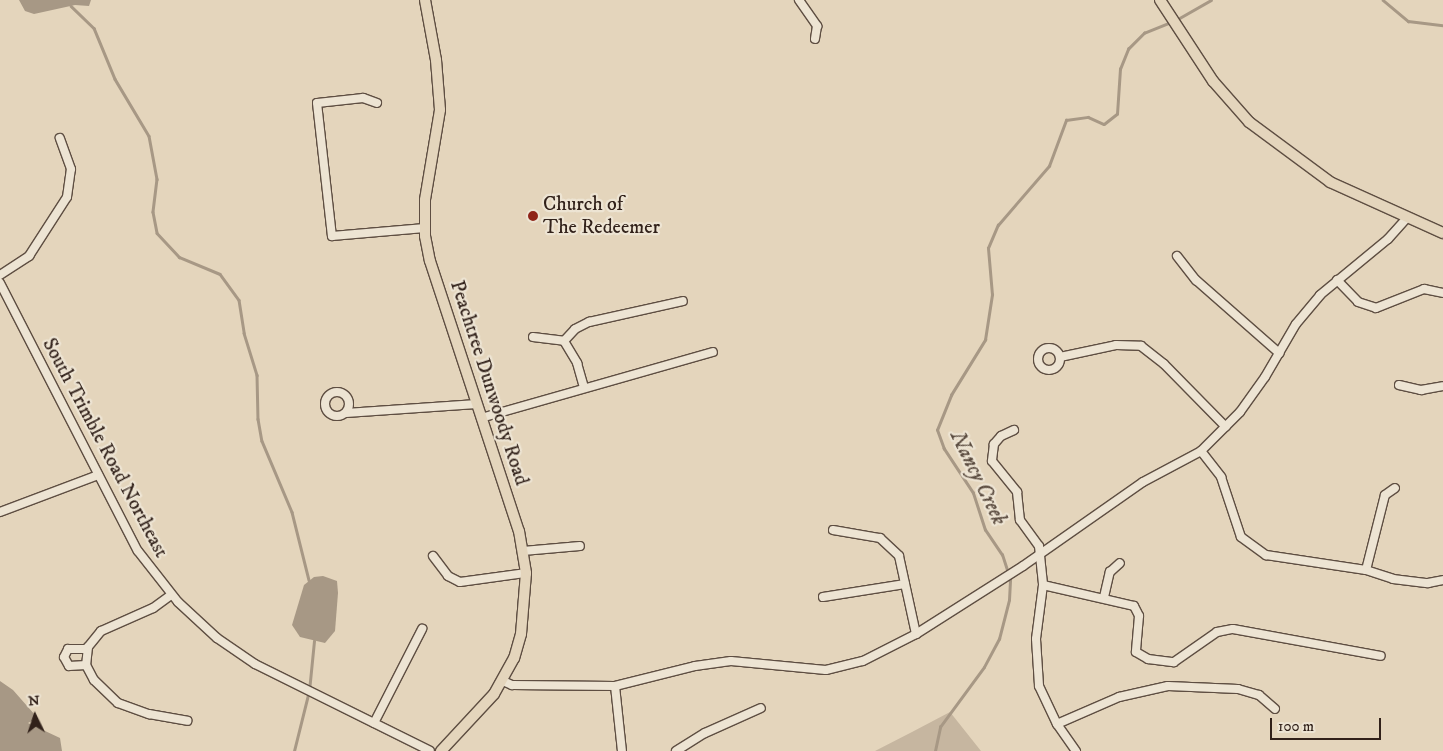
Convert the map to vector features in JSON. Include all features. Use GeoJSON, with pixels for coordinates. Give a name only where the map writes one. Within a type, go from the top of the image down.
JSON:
{"type":"FeatureCollection","features":[{"type":"Feature","properties":{"kind":"main road","name":"Peachtree Dunwoody Road"},"geometry":{"type":"LineString","coordinates":[[425,0],[436,60],[440,110],[425,200],[425,228],[430,261],[523,551],[526,573],[521,634],[503,681],[441,751]]}},
{"type":"Feature","properties":{"kind":"main road"},"geometry":{"type":"LineString","coordinates":[[1162,4],[1213,81],[1249,122],[1330,182],[1443,233]]}},
{"type":"Feature","properties":{"kind":"street"},"geometry":{"type":"LineString","coordinates":[[799,0],[817,26],[815,39]]}},
{"type":"Feature","properties":{"kind":"street"},"geometry":{"type":"LineString","coordinates":[[377,103],[362,98],[318,103],[332,236],[425,228]]}},
{"type":"Feature","properties":{"kind":"street"},"geometry":{"type":"LineString","coordinates":[[0,275],[30,256],[67,197],[71,169],[60,138]]}},
{"type":"Feature","properties":{"kind":"street"},"geometry":{"type":"LineString","coordinates":[[503,681],[512,685],[615,686],[718,662],[826,670],[863,661],[916,634],[1023,566],[1143,482],[1201,451],[1226,427],[1265,377],[1296,324],[1320,295],[1388,239],[1407,218]]}},
{"type":"Feature","properties":{"kind":"street"},"geometry":{"type":"LineString","coordinates":[[1177,256],[1196,280],[1279,353]]}},
{"type":"Feature","properties":{"kind":"street"},"geometry":{"type":"LineString","coordinates":[[1337,280],[1358,302],[1376,308],[1424,289],[1443,293]]}},
{"type":"Feature","properties":{"kind":"street","name":"South Trimble Road Northeast"},"geometry":{"type":"LineString","coordinates":[[0,283],[138,552],[171,595],[199,623],[236,652],[430,751]]}},
{"type":"Feature","properties":{"kind":"street"},"geometry":{"type":"LineString","coordinates":[[564,341],[576,329],[588,322],[683,301]]}},
{"type":"Feature","properties":{"kind":"street"},"geometry":{"type":"LineString","coordinates":[[533,338],[564,341]]}},
{"type":"Feature","properties":{"kind":"street"},"geometry":{"type":"LineString","coordinates":[[564,341],[577,363],[584,387]]}},
{"type":"Feature","properties":{"kind":"street"},"geometry":{"type":"LineString","coordinates":[[1060,357],[1116,345],[1141,346],[1164,364],[1226,427]]}},
{"type":"Feature","properties":{"kind":"street"},"geometry":{"type":"LineString","coordinates":[[481,418],[584,387],[714,352]]}},
{"type":"Feature","properties":{"kind":"street"},"geometry":{"type":"LineString","coordinates":[[1399,385],[1422,390],[1443,386]]}},
{"type":"Feature","properties":{"kind":"street"},"geometry":{"type":"LineString","coordinates":[[346,413],[477,404]]}},
{"type":"Feature","properties":{"kind":"street"},"geometry":{"type":"LineString","coordinates":[[1014,430],[1001,436],[994,444],[992,461],[1017,492],[1020,520],[1039,546],[1043,585],[1036,639],[1039,686],[1057,724],[1076,751]]}},
{"type":"Feature","properties":{"kind":"street"},"geometry":{"type":"LineString","coordinates":[[1201,451],[1221,477],[1236,527],[1249,545],[1266,555],[1366,570],[1393,579],[1428,583],[1443,580]]}},
{"type":"Feature","properties":{"kind":"street"},"geometry":{"type":"LineString","coordinates":[[0,512],[98,475]]}},
{"type":"Feature","properties":{"kind":"street"},"geometry":{"type":"LineString","coordinates":[[1366,570],[1386,495],[1395,488]]}},
{"type":"Feature","properties":{"kind":"street"},"geometry":{"type":"LineString","coordinates":[[833,530],[880,538],[899,556],[916,634]]}},
{"type":"Feature","properties":{"kind":"street"},"geometry":{"type":"LineString","coordinates":[[523,551],[580,546]]}},
{"type":"Feature","properties":{"kind":"street"},"geometry":{"type":"LineString","coordinates":[[433,556],[448,576],[460,582],[526,573]]}},
{"type":"Feature","properties":{"kind":"street"},"geometry":{"type":"LineString","coordinates":[[1104,597],[1110,572],[1120,563]]}},
{"type":"Feature","properties":{"kind":"street"},"geometry":{"type":"LineString","coordinates":[[824,597],[905,584]]}},
{"type":"Feature","properties":{"kind":"street"},"geometry":{"type":"LineString","coordinates":[[1043,585],[1104,597],[1134,606],[1138,611],[1136,652],[1148,659],[1174,662],[1217,632],[1233,629],[1381,656]]}},
{"type":"Feature","properties":{"kind":"street"},"geometry":{"type":"LineString","coordinates":[[171,595],[153,608],[101,631],[87,649],[86,665],[94,680],[118,703],[142,712],[187,721]]}},
{"type":"Feature","properties":{"kind":"street"},"geometry":{"type":"LineString","coordinates":[[374,723],[422,629]]}},
{"type":"Feature","properties":{"kind":"street"},"geometry":{"type":"LineString","coordinates":[[86,665],[69,666],[64,657],[68,649],[87,649]]}},
{"type":"Feature","properties":{"kind":"street"},"geometry":{"type":"LineString","coordinates":[[615,686],[622,751]]}},
{"type":"Feature","properties":{"kind":"street"},"geometry":{"type":"LineString","coordinates":[[1057,724],[1119,697],[1168,686],[1238,689],[1259,695],[1275,709]]}},
{"type":"Feature","properties":{"kind":"street"},"geometry":{"type":"LineString","coordinates":[[676,751],[705,733],[761,708]]}},
{"type":"Feature","properties":{"kind":"shaded area"},"geometry":{"type":"Polygon","coordinates":[[[19,0],[91,0],[89,6],[75,5],[34,14],[25,11],[19,0]]]}},
{"type":"Feature","properties":{"kind":"shaded area"},"geometry":{"type":"Polygon","coordinates":[[[323,576],[337,581],[338,593],[335,631],[325,643],[300,637],[292,625],[304,585],[314,577],[323,576]]]}},
{"type":"Feature","properties":{"kind":"shaded area"},"geometry":{"type":"Polygon","coordinates":[[[0,681],[13,690],[35,715],[36,719],[28,723],[60,738],[62,751],[0,751],[0,681]]]}},
{"type":"Feature","properties":{"kind":"shaded area"},"geometry":{"type":"Polygon","coordinates":[[[950,712],[981,751],[875,751],[912,732],[950,712]]]}},
{"type":"Feature","properties":{"kind":"waterway","name":"Nancy Creek"},"geometry":{"type":"LineString","coordinates":[[1176,20],[1211,0]]}},
{"type":"Feature","properties":{"kind":"waterway","name":"Nancy Creek"},"geometry":{"type":"LineString","coordinates":[[1383,0],[1408,21],[1443,25]]}},
{"type":"Feature","properties":{"kind":"waterway"},"geometry":{"type":"LineString","coordinates":[[71,6],[94,28],[115,79],[149,136],[157,179],[153,212],[157,233],[179,257],[220,274],[239,300],[244,333],[257,375],[258,419],[262,441],[292,512],[309,580]]}},
{"type":"Feature","properties":{"kind":"waterway","name":"Nancy Creek"},"geometry":{"type":"LineString","coordinates":[[1008,573],[1002,555],[985,530],[973,493],[944,449],[937,430],[951,395],[985,340],[992,295],[988,248],[998,225],[1049,166],[1066,120],[1088,117],[1104,124],[1117,114],[1120,69],[1128,49],[1144,33],[1171,22]]}},
{"type":"Feature","properties":{"kind":"waterway","name":"Nancy Creek"},"geometry":{"type":"LineString","coordinates":[[935,751],[940,727],[984,667],[999,639],[1009,600],[1010,578]]}},
{"type":"Feature","properties":{"kind":"waterway"},"geometry":{"type":"LineString","coordinates":[[294,751],[309,691],[314,641]]}},
{"type":"Feature","properties":{"kind":"place","name":"Church of The Redeemer"},"geometry":{"type":"Point","coordinates":[533,216]}}]}
